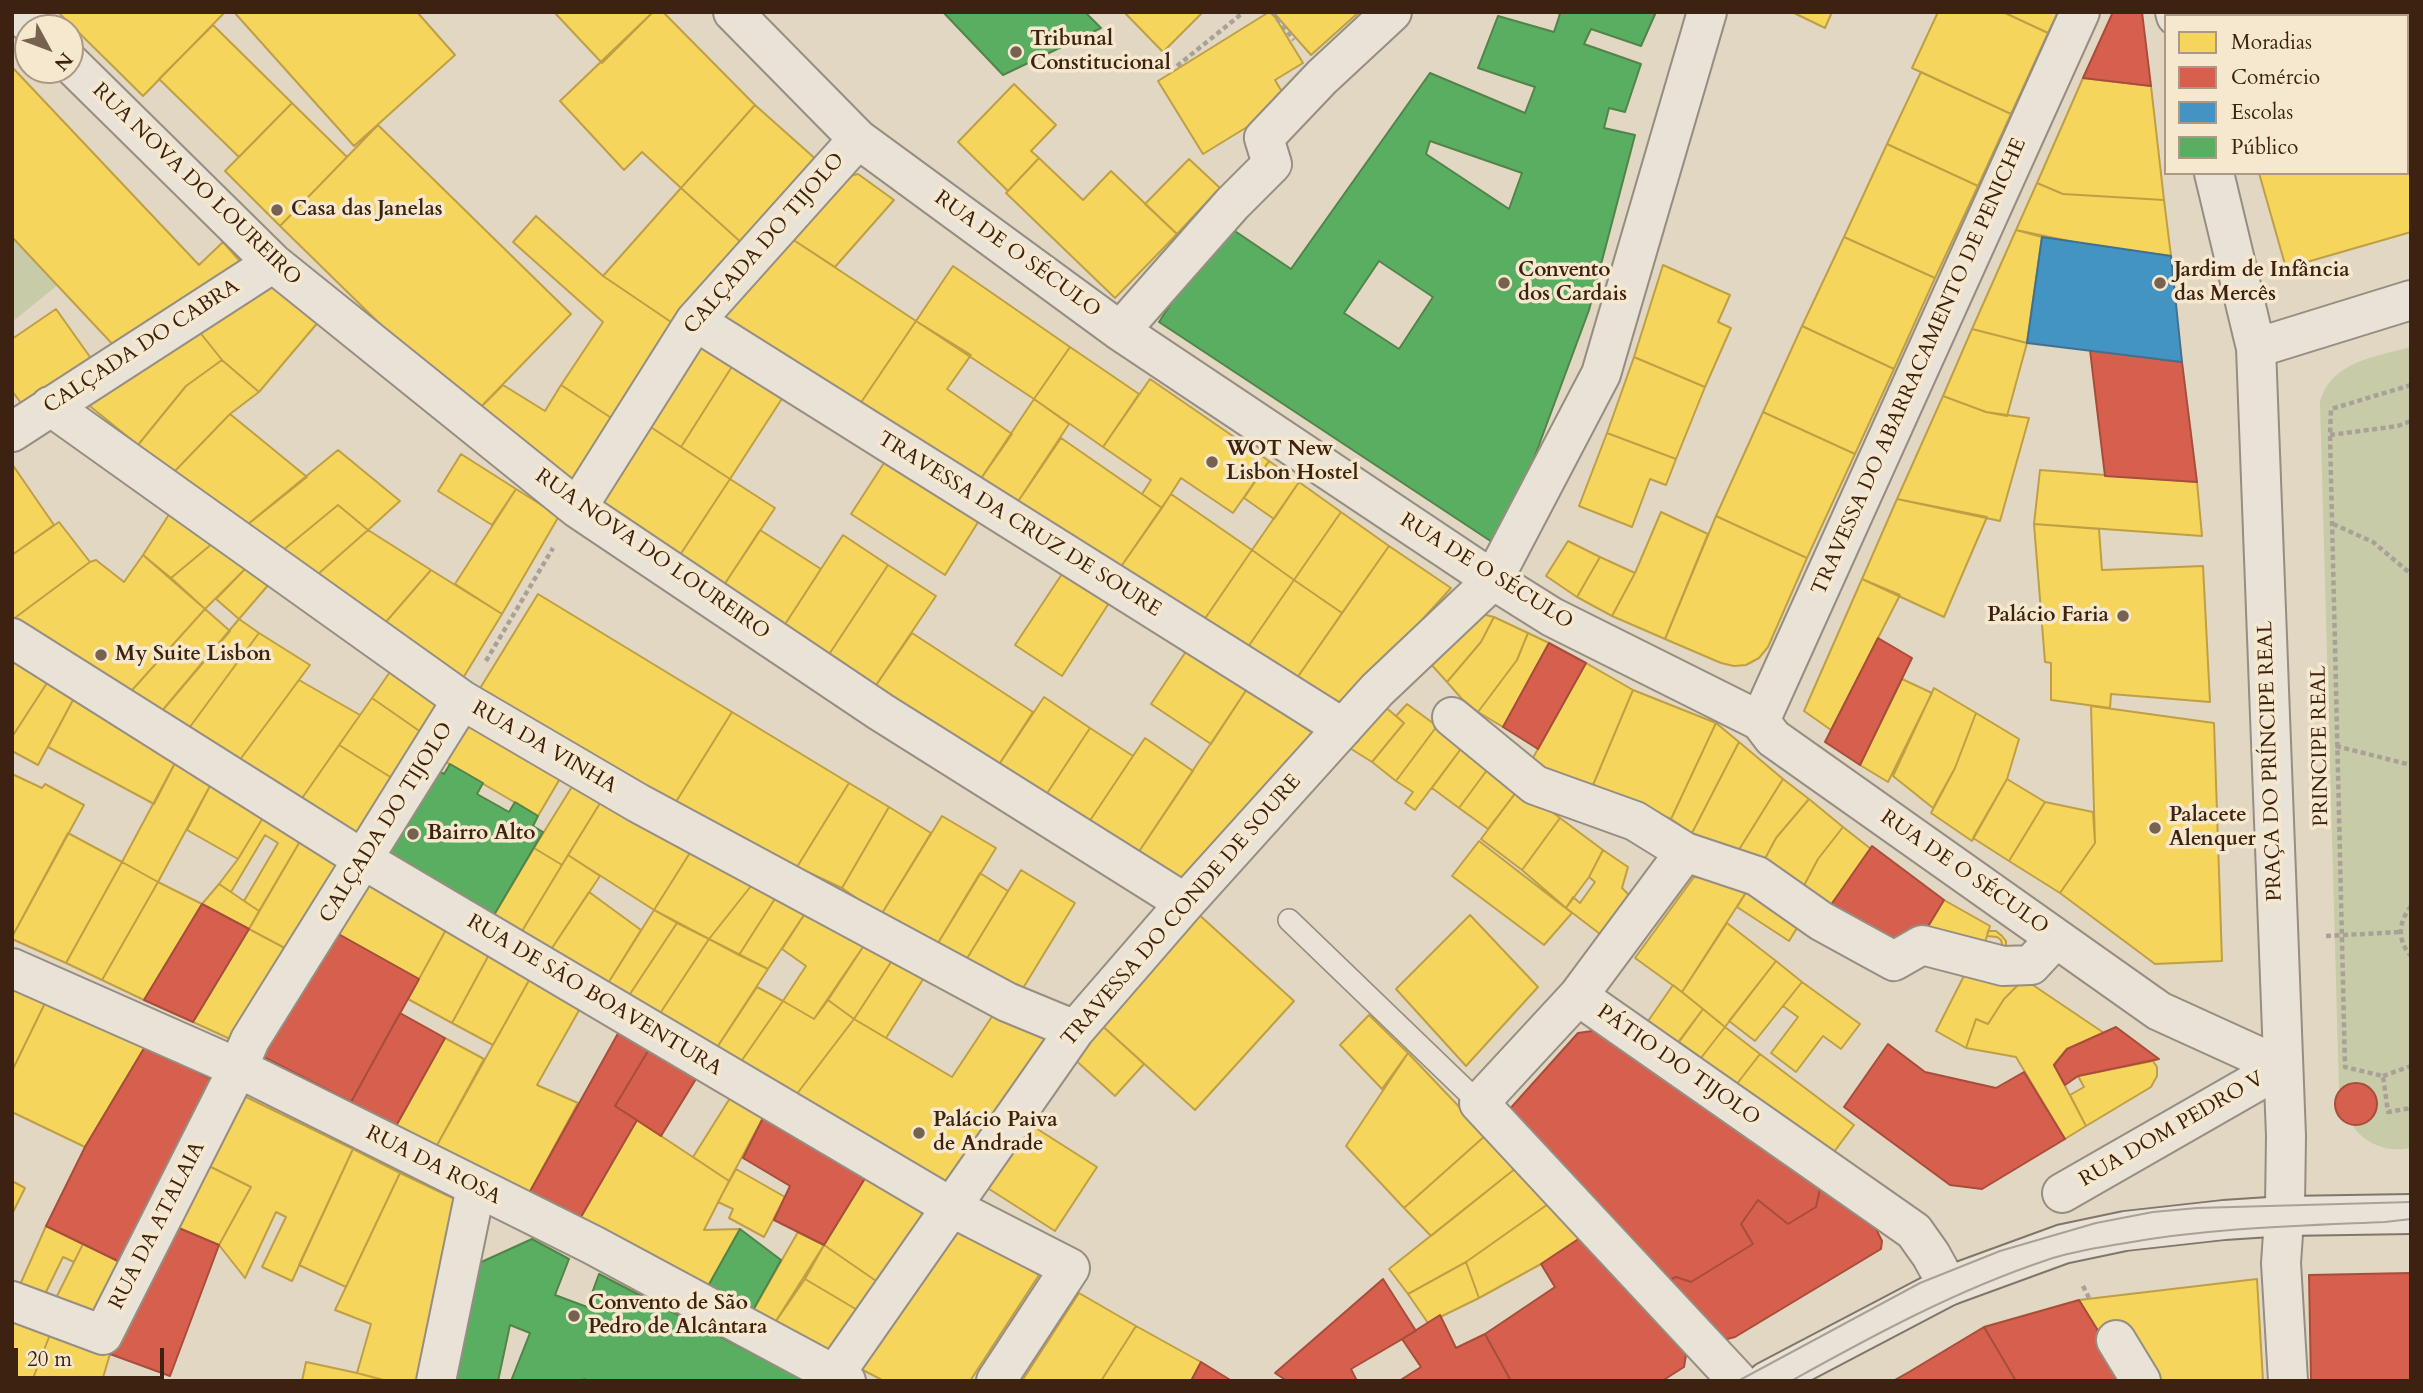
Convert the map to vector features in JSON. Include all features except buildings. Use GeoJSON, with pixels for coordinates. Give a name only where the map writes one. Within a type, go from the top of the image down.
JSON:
{"type":"FeatureCollection","features":[{"type":"Feature","properties":{"kind":"street","name":"RUA DE O SÉCULO"},"geometry":{"type":"LineString","coordinates":[[733,12],[858,139],[1120,331],[1552,617],[1760,721],[1773,738],[2159,1011],[2282,1067]]}},
{"type":"Feature","properties":{"kind":"street"},"geometry":{"type":"LineString","coordinates":[[1120,331],[1231,204],[1272,164],[1264,138],[1322,77],[1392,12]]}},
{"type":"Feature","properties":{"kind":"street","name":"TRAVESSA DO CONDE DE SOURE"},"geometry":{"type":"LineString","coordinates":[[837,1379],[951,1207],[1075,1030],[1377,690],[1493,580],[1601,374],[1707,12]]}},
{"type":"Feature","properties":{"kind":"street","name":"TRAVESSA DO ABARRACAMENTO DE PENICHE"},"geometry":{"type":"LineString","coordinates":[[1760,721],[2080,12]]}},
{"type":"Feature","properties":{"kind":"street","name":"RUA NOVA DO LOUREIRO"},"geometry":{"type":"LineString","coordinates":[[84,77],[273,263],[577,508],[881,712],[1185,903]]}},
{"type":"Feature","properties":{"kind":"street","name":"CALÇADA DO TIJOLO"},"geometry":{"type":"LineString","coordinates":[[577,508],[695,321],[858,139]]}},
{"type":"Feature","properties":{"kind":"street","name":"PRAÇA DO PRÍNCIPE REAL"},"geometry":{"type":"LineString","coordinates":[[2214,175],[2256,348],[2286,1157],[2281,1263],[2288,1381]]}},
{"type":"Feature","properties":{"kind":"street","name":"CALÇADA DO CABRA"},"geometry":{"type":"LineString","coordinates":[[12,432],[273,263]]}},
{"type":"Feature","properties":{"kind":"street"},"geometry":{"type":"LineString","coordinates":[[2256,348],[2411,300]]}},
{"type":"Feature","properties":{"kind":"street","name":"TRAVESSA DA CRUZ DE SOURE"},"geometry":{"type":"LineString","coordinates":[[695,321],[1343,728]]}},
{"type":"Feature","properties":{"kind":"street","name":"RUA DA VINHA"},"geometry":{"type":"LineString","coordinates":[[50,406],[462,700],[638,803],[810,896],[1007,1002],[1075,1030]]}},
{"type":"Feature","properties":{"kind":"street","name":"RUA DE SÃO BOAVENTURA"},"geometry":{"type":"LineString","coordinates":[[12,638],[364,860],[951,1207],[1070,1268],[996,1381]]}},
{"type":"Feature","properties":{"kind":"street","name":"CALÇADA DO TIJOLO"},"geometry":{"type":"LineString","coordinates":[[238,1068],[250,1040],[462,700]]}},
{"type":"Feature","properties":{"kind":"street"},"geometry":{"type":"LineString","coordinates":[[1452,717],[1535,785],[1635,821],[1685,852],[1757,876],[1821,921],[1894,961],[1922,945],[2003,966],[2031,965],[2056,938]]}},
{"type":"Feature","properties":{"kind":"street"},"geometry":{"type":"LineString","coordinates":[[1578,996],[1685,852]]}},
{"type":"Feature","properties":{"kind":"street","name":"RUA DA ROSA"},"geometry":{"type":"LineString","coordinates":[[12,968],[238,1068],[593,1245],[837,1379]]}},
{"type":"Feature","properties":{"kind":"street","name":"PÁTIO DO TIJOLO"},"geometry":{"type":"LineString","coordinates":[[1479,1103],[1578,996],[1914,1231],[1948,1286]]}},
{"type":"Feature","properties":{"kind":"street","name":"RUA DOM PEDRO V"},"geometry":{"type":"LineString","coordinates":[[2062,1193],[2282,1067]]}},
{"type":"Feature","properties":{"kind":"street","name":"RUA DA ATALAIA"},"geometry":{"type":"LineString","coordinates":[[12,1301],[103,1335],[238,1068]]}},
{"type":"Feature","properties":{"kind":"street"},"geometry":{"type":"LineString","coordinates":[[1479,1103],[1738,1381]]}},
{"type":"Feature","properties":{"kind":"street"},"geometry":{"type":"LineString","coordinates":[[436,1381],[476,1187]]}},
{"type":"Feature","properties":{"kind":"street"},"geometry":{"type":"LineString","coordinates":[[1767,1381],[1948,1286],[2063,1244],[2125,1231],[2224,1220],[2409,1212]]}},
{"type":"Feature","properties":{"kind":"street"},"geometry":{"type":"LineString","coordinates":[[2116,1340],[2141,1381]]}},
{"type":"Feature","properties":{"kind":"lane"},"geometry":{"type":"LineString","coordinates":[[1289,920],[1479,1103]]}},
{"type":"Feature","properties":{"kind":"path"},"geometry":{"type":"LineString","coordinates":[[1177,66],[1244,12]]}},
{"type":"Feature","properties":{"kind":"path","name":"PRINCIPE REAL"},"geometry":{"type":"LineString","coordinates":[[2383,1076],[2344,1068],[2330,410],[2411,385]]}},
{"type":"Feature","properties":{"kind":"path"},"geometry":{"type":"LineString","coordinates":[[2330,435],[2398,426],[2411,421]]}},
{"type":"Feature","properties":{"kind":"path","name":"CALÇADA DO TIJOLO"},"geometry":{"type":"LineString","coordinates":[[462,700],[577,508]]}},
{"type":"Feature","properties":{"kind":"path"},"geometry":{"type":"LineString","coordinates":[[2333,524],[2373,542],[2411,573]]}},
{"type":"Feature","properties":{"kind":"path"},"geometry":{"type":"LineString","coordinates":[[2336,746],[2411,765]]}},
{"type":"Feature","properties":{"kind":"path"},"geometry":{"type":"LineString","coordinates":[[2411,906],[2400,923],[2401,941],[2411,956]]}},
{"type":"Feature","properties":{"kind":"path"},"geometry":{"type":"LineString","coordinates":[[2326,936],[2400,932]]}},
{"type":"Feature","properties":{"kind":"path"},"geometry":{"type":"LineString","coordinates":[[2411,1066],[2383,1076],[2388,1112],[2411,1108]]}},
{"type":"Feature","properties":{"kind":"green space"},"geometry":{"type":"Polygon","coordinates":[[[12,237],[59,284],[12,322],[12,237]]]}},
{"type":"Feature","properties":{"kind":"green space"},"geometry":{"type":"Polygon","coordinates":[[[2411,347],[2411,1148],[2397,1149],[2384,1148],[2362,1136],[2347,1117],[2339,1091],[2320,401],[2334,377],[2345,369],[2370,358],[2411,347]]]}},
{"type":"Feature","properties":{"kind":"tram line"},"geometry":{"type":"LineString","coordinates":[[1738,1381],[1920,1283],[2000,1251],[2096,1223],[2153,1212],[2197,1208],[2411,1202]]}},
{"type":"Feature","properties":{"kind":"tram line"},"geometry":{"type":"LineString","coordinates":[[1791,1381],[1948,1299],[2065,1255],[2186,1234],[2411,1219]]}},
{"type":"Feature","properties":{"kind":"place","name":"Tribunal Constitucional"},"geometry":{"type":"Point","coordinates":[1016,52]}},
{"type":"Feature","properties":{"kind":"place","name":"Casa das Janelas"},"geometry":{"type":"Point","coordinates":[277,210]}},
{"type":"Feature","properties":{"kind":"place","name":"Convento dos Cardais"},"geometry":{"type":"Point","coordinates":[1504,283]}},
{"type":"Feature","properties":{"kind":"place","name":"Jardim de Infância das Mercês"},"geometry":{"type":"Point","coordinates":[2160,283]}},
{"type":"Feature","properties":{"kind":"place","name":"WOT New Lisbon Hostel"},"geometry":{"type":"Point","coordinates":[1212,462]}},
{"type":"Feature","properties":{"kind":"place","name":"Palácio Faria"},"geometry":{"type":"Point","coordinates":[2123,616]}},
{"type":"Feature","properties":{"kind":"place","name":"My Suite Lisbon"},"geometry":{"type":"Point","coordinates":[101,655]}},
{"type":"Feature","properties":{"kind":"place","name":"Palacete Alenquer"},"geometry":{"type":"Point","coordinates":[2155,828]}},
{"type":"Feature","properties":{"kind":"place","name":"Bairro Alto"},"geometry":{"type":"Point","coordinates":[413,834]}},
{"type":"Feature","properties":{"kind":"place","name":"Palácio Paiva de Andrade"},"geometry":{"type":"Point","coordinates":[919,1133]}},
{"type":"Feature","properties":{"kind":"place","name":"Convento de São Pedro de Alcântara"},"geometry":{"type":"Point","coordinates":[574,1316]}}]}
